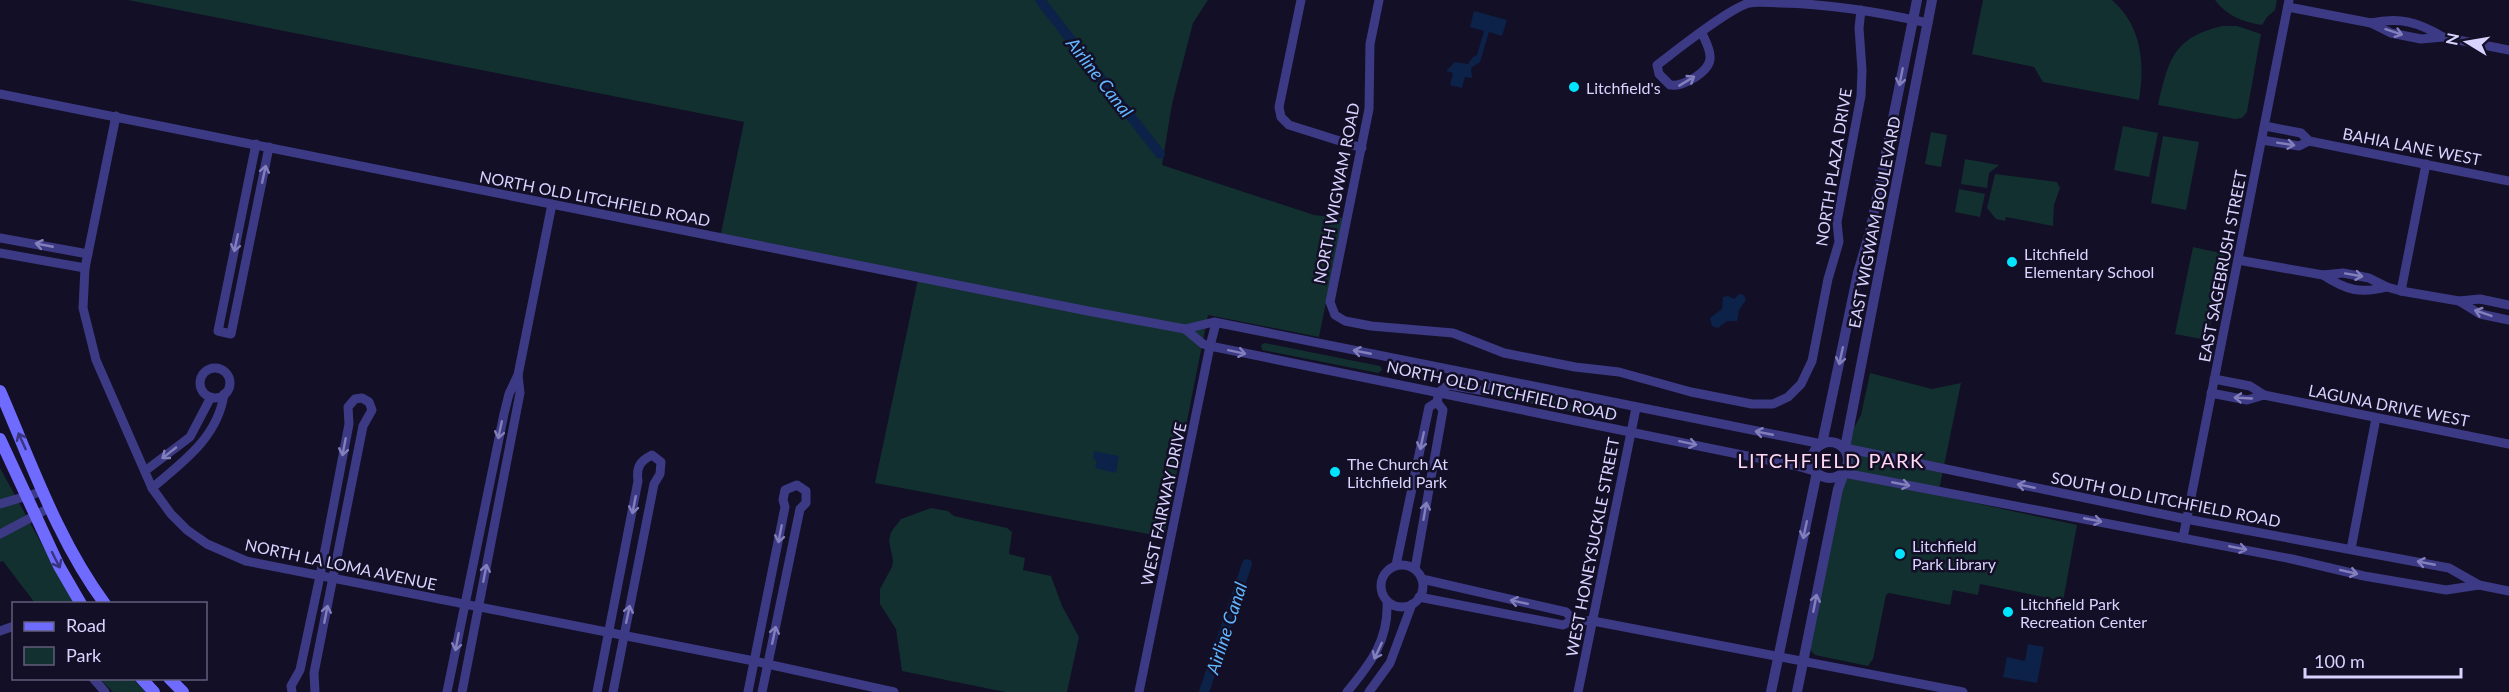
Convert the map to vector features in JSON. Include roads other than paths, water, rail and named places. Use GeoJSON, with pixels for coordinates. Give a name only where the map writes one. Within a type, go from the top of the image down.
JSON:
{"type":"FeatureCollection","features":[{"type":"Feature","properties":{"kind":"main road"},"geometry":{"type":"LineString","coordinates":[[0,391],[51,507],[83,572],[104,602]]}},
{"type":"Feature","properties":{"kind":"main road"},"geometry":{"type":"LineString","coordinates":[[0,439],[59,566],[80,602]]}},
{"type":"Feature","properties":{"kind":"main road"},"geometry":{"type":"LineString","coordinates":[[143,680],[154,692]]}},
{"type":"Feature","properties":{"kind":"main road"},"geometry":{"type":"LineString","coordinates":[[171,680],[183,692]]}},
{"type":"Feature","properties":{"kind":"street"},"geometry":{"type":"LineString","coordinates":[[1301,0],[1280,107],[1281,117],[1289,125],[1362,148]]}},
{"type":"Feature","properties":{"kind":"street","name":"NORTH WIGWAM ROAD"},"geometry":{"type":"LineString","coordinates":[[1379,0],[1370,39],[1370,96],[1362,148],[1331,296],[1331,308],[1335,315],[1352,323],[1371,326],[1453,333],[1504,353],[1575,367],[1618,372]]}},
{"type":"Feature","properties":{"kind":"street","name":"EAST WIGWAM BOULEVARD"},"geometry":{"type":"LineString","coordinates":[[1822,444],[1858,273],[1870,232],[1917,0]]}},
{"type":"Feature","properties":{"kind":"street","name":"EAST WIGWAM BOULEVARD"},"geometry":{"type":"LineString","coordinates":[[1845,448],[1932,0]]}},
{"type":"Feature","properties":{"kind":"street"},"geometry":{"type":"LineString","coordinates":[[1702,33],[1710,56],[1706,67],[1680,85],[1673,86],[1666,83],[1659,74],[1657,65],[1702,33],[1729,14],[1751,3],[1808,4],[1861,9],[1928,23]]}},
{"type":"Feature","properties":{"kind":"street"},"geometry":{"type":"LineString","coordinates":[[2289,3],[2371,22],[2391,33],[2421,39],[2443,37],[2509,50]]}},
{"type":"Feature","properties":{"kind":"street","name":"EAST SAGEBRUSH STREET"},"geometry":{"type":"LineString","coordinates":[[2183,538],[2289,3]]}},
{"type":"Feature","properties":{"kind":"street","name":"NORTH PLAZA DRIVE"},"geometry":{"type":"LineString","coordinates":[[1618,372],[1699,394],[1760,405],[1780,401],[1801,384],[1812,361],[1828,279],[1839,242],[1837,222],[1861,96],[1859,27],[1861,9]]}},
{"type":"Feature","properties":{"kind":"street"},"geometry":{"type":"LineString","coordinates":[[2371,22],[2392,19],[2424,25],[2443,37]]}},
{"type":"Feature","properties":{"kind":"street","name":"NORTH OLD LITCHFIELD ROAD"},"geometry":{"type":"LineString","coordinates":[[0,94],[918,278],[1185,329],[1216,323],[1822,444]]}},
{"type":"Feature","properties":{"kind":"street","name":"NORTH LA LOMA AVENUE"},"geometry":{"type":"LineString","coordinates":[[116,116],[85,268],[83,308],[96,360],[145,471],[153,488],[171,514],[187,530],[207,544],[246,561],[754,661],[894,692]]}},
{"type":"Feature","properties":{"kind":"street"},"geometry":{"type":"LineString","coordinates":[[2262,140],[2299,146],[2309,141],[2301,133],[2265,126]]}},
{"type":"Feature","properties":{"kind":"street","name":"BAHIA LANE WEST"},"geometry":{"type":"LineString","coordinates":[[2309,141],[2509,181]]}},
{"type":"Feature","properties":{"kind":"street"},"geometry":{"type":"LineString","coordinates":[[256,144],[218,331],[231,334],[269,147]]}},
{"type":"Feature","properties":{"kind":"street"},"geometry":{"type":"LineString","coordinates":[[2401,291],[2426,164]]}},
{"type":"Feature","properties":{"kind":"street"},"geometry":{"type":"LineString","coordinates":[[447,692],[506,404],[518,375],[552,204]]}},
{"type":"Feature","properties":{"kind":"street"},"geometry":{"type":"LineString","coordinates":[[241,220],[254,222]]}},
{"type":"Feature","properties":{"kind":"street"},"geometry":{"type":"LineString","coordinates":[[0,238],[88,254]]}},
{"type":"Feature","properties":{"kind":"street"},"geometry":{"type":"LineString","coordinates":[[0,253],[85,268]]}},
{"type":"Feature","properties":{"kind":"street"},"geometry":{"type":"LineString","coordinates":[[2238,260],[2323,276],[2343,273],[2369,278],[2387,288],[2401,291],[2459,301],[2481,299],[2509,305]]}},
{"type":"Feature","properties":{"kind":"street"},"geometry":{"type":"LineString","coordinates":[[2323,276],[2340,287],[2368,292],[2387,288]]}},
{"type":"Feature","properties":{"kind":"street"},"geometry":{"type":"LineString","coordinates":[[229,277],[242,279]]}},
{"type":"Feature","properties":{"kind":"street"},"geometry":{"type":"LineString","coordinates":[[2459,301],[2480,314],[2509,320]]}},
{"type":"Feature","properties":{"kind":"street","name":"WEST FAIRWAY DRIVE"},"geometry":{"type":"LineString","coordinates":[[1139,692],[1216,323]]}},
{"type":"Feature","properties":{"kind":"street","name":"NORTH OLD LITCHFIELD ROAD"},"geometry":{"type":"LineString","coordinates":[[1185,329],[1203,344],[1210,346],[1801,466],[1817,472]]}},
{"type":"Feature","properties":{"kind":"street"},"geometry":{"type":"LineString","coordinates":[[153,488],[201,445],[223,406],[224,394],[229,386],[228,376],[222,369],[212,368],[203,373],[200,382],[203,392],[211,397],[224,394]]}},
{"type":"Feature","properties":{"kind":"street"},"geometry":{"type":"LineString","coordinates":[[450,679],[463,687],[520,393],[518,375]]}},
{"type":"Feature","properties":{"kind":"street","name":"LAGUNA DRIVE WEST"},"geometry":{"type":"LineString","coordinates":[[2214,379],[2250,386],[2264,395],[2509,444]]}},
{"type":"Feature","properties":{"kind":"street"},"geometry":{"type":"LineString","coordinates":[[1396,565],[1430,407],[1437,402],[1439,392],[1448,385],[1485,391],[1502,380]]}},
{"type":"Feature","properties":{"kind":"street","name":"LAGUNA DRIVE WEST"},"geometry":{"type":"LineString","coordinates":[[2211,393],[2247,400],[2264,395]]}},
{"type":"Feature","properties":{"kind":"street"},"geometry":{"type":"LineString","coordinates":[[145,471],[190,436],[211,397]]}},
{"type":"Feature","properties":{"kind":"street"},"geometry":{"type":"LineString","coordinates":[[292,692],[291,686],[300,670],[320,576],[349,424],[348,407],[355,399],[362,398],[369,402],[372,410],[363,426],[351,485],[314,673],[315,692]]}},
{"type":"Feature","properties":{"kind":"street"},"geometry":{"type":"LineString","coordinates":[[1415,569],[1443,410],[1437,402]]}},
{"type":"Feature","properties":{"kind":"street","name":"WEST HONEYSUCKLE STREET"},"geometry":{"type":"LineString","coordinates":[[1578,692],[1636,408]]}},
{"type":"Feature","properties":{"kind":"street"},"geometry":{"type":"LineString","coordinates":[[2351,549],[2376,418]]}},
{"type":"Feature","properties":{"kind":"street"},"geometry":{"type":"LineString","coordinates":[[190,436],[201,445]]}},
{"type":"Feature","properties":{"kind":"street"},"geometry":{"type":"LineString","coordinates":[[1797,692],[1838,489],[1849,464],[1845,448],[1834,442],[1822,444],[1812,457],[1817,472],[1821,476],[1833,478],[1844,473]]}},
{"type":"Feature","properties":{"kind":"street","name":"SOUTH OLD LITCHFIELD ROAD"},"geometry":{"type":"LineString","coordinates":[[1845,448],[2186,519],[2449,568],[2479,585],[2509,591]]}},
{"type":"Feature","properties":{"kind":"street"},"geometry":{"type":"LineString","coordinates":[[597,692],[638,481],[637,471],[641,461],[652,455],[661,462],[660,474],[654,484],[613,692]]}},
{"type":"Feature","properties":{"kind":"street"},"geometry":{"type":"LineString","coordinates":[[1771,692],[1784,656],[1817,472]]}},
{"type":"Feature","properties":{"kind":"street","name":"SOUTH OLD LITCHFIELD ROAD"},"geometry":{"type":"LineString","coordinates":[[1844,473],[2292,559],[2364,576],[2446,590],[2479,585]]}},
{"type":"Feature","properties":{"kind":"street"},"geometry":{"type":"LineString","coordinates":[[338,483],[351,485]]}},
{"type":"Feature","properties":{"kind":"street"},"geometry":{"type":"LineString","coordinates":[[748,692],[785,507],[783,500],[785,490],[797,485],[806,491],[806,503],[800,509],[762,692]]}},
{"type":"Feature","properties":{"kind":"street"},"geometry":{"type":"LineString","coordinates":[[0,504],[44,491]]}},
{"type":"Feature","properties":{"kind":"street"},"geometry":{"type":"LineString","coordinates":[[486,498],[499,501]]}},
{"type":"Feature","properties":{"kind":"street"},"geometry":{"type":"LineString","coordinates":[[0,534],[51,507]]}},
{"type":"Feature","properties":{"kind":"street"},"geometry":{"type":"LineString","coordinates":[[627,541],[642,544]]}},
{"type":"Feature","properties":{"kind":"street"},"geometry":{"type":"LineString","coordinates":[[1369,692],[1390,663],[1416,601],[1423,588],[1422,579],[1415,569],[1396,565],[1388,569],[1381,582],[1383,595],[1387,601],[1399,607],[1416,601],[1563,625],[1573,620],[1593,621],[1784,656],[1919,688],[1963,692]]}},
{"type":"Feature","properties":{"kind":"street"},"geometry":{"type":"LineString","coordinates":[[773,569],[787,572]]}},
{"type":"Feature","properties":{"kind":"street"},"geometry":{"type":"LineString","coordinates":[[1422,579],[1566,612],[1573,620]]}},
{"type":"Feature","properties":{"kind":"street"},"geometry":{"type":"LineString","coordinates":[[1347,692],[1370,665],[1380,647],[1386,625],[1387,601]]}},
{"type":"Feature","properties":{"kind":"street"},"geometry":{"type":"LineString","coordinates":[[305,648],[319,650]]}},
{"type":"Feature","properties":{"kind":"street"},"geometry":{"type":"LineString","coordinates":[[95,680],[105,692]]}},
{"type":"Feature","properties":{"kind":"water"},"geometry":{"type":"Polygon","coordinates":[[[1474,11],[1507,20],[1502,36],[1489,32],[1480,62],[1471,68],[1472,78],[1465,77],[1462,88],[1450,85],[1453,73],[1446,71],[1455,62],[1468,64],[1477,55],[1484,31],[1470,27],[1474,11]]]}},
{"type":"Feature","properties":{"kind":"water"},"geometry":{"type":"Polygon","coordinates":[[[1739,294],[1744,295],[1746,300],[1739,310],[1737,321],[1727,321],[1718,328],[1712,326],[1710,318],[1722,309],[1723,297],[1728,296],[1734,299],[1739,294]]]}},
{"type":"Feature","properties":{"kind":"water"},"geometry":{"type":"Polygon","coordinates":[[[1094,451],[1119,456],[1116,473],[1095,468],[1097,460],[1093,459],[1094,451]]]}},
{"type":"Feature","properties":{"kind":"water"},"geometry":{"type":"Polygon","coordinates":[[[2028,644],[2044,647],[2037,683],[2003,677],[2007,657],[2025,661],[2028,644]]]}},
{"type":"Feature","properties":{"kind":"waterway","name":"Airline Canal"},"geometry":{"type":"LineString","coordinates":[[1040,0],[1160,154]]}},
{"type":"Feature","properties":{"kind":"waterway","name":"Airline Canal"},"geometry":{"type":"LineString","coordinates":[[1204,692],[1247,564]]}},
{"type":"Feature","properties":{"kind":"place","name":"Litchfield's"},"geometry":{"type":"Point","coordinates":[1574,87]}},
{"type":"Feature","properties":{"kind":"place","name":"Litchfield Elementary School"},"geometry":{"type":"Point","coordinates":[2012,262]}},
{"type":"Feature","properties":{"kind":"place","name":"The Church At Litchfield Park"},"geometry":{"type":"Point","coordinates":[1335,472]}},
{"type":"Feature","properties":{"kind":"place","name":"Litchfield Park Library"},"geometry":{"type":"Point","coordinates":[1900,554]}},
{"type":"Feature","properties":{"kind":"place","name":"Litchfield Park Recreation Center"},"geometry":{"type":"Point","coordinates":[2008,612]}},
{"type":"Feature","properties":{"kind":"district","name":"LITCHFIELD PARK"},"geometry":{"type":"Point","coordinates":[1831,460]}}]}
